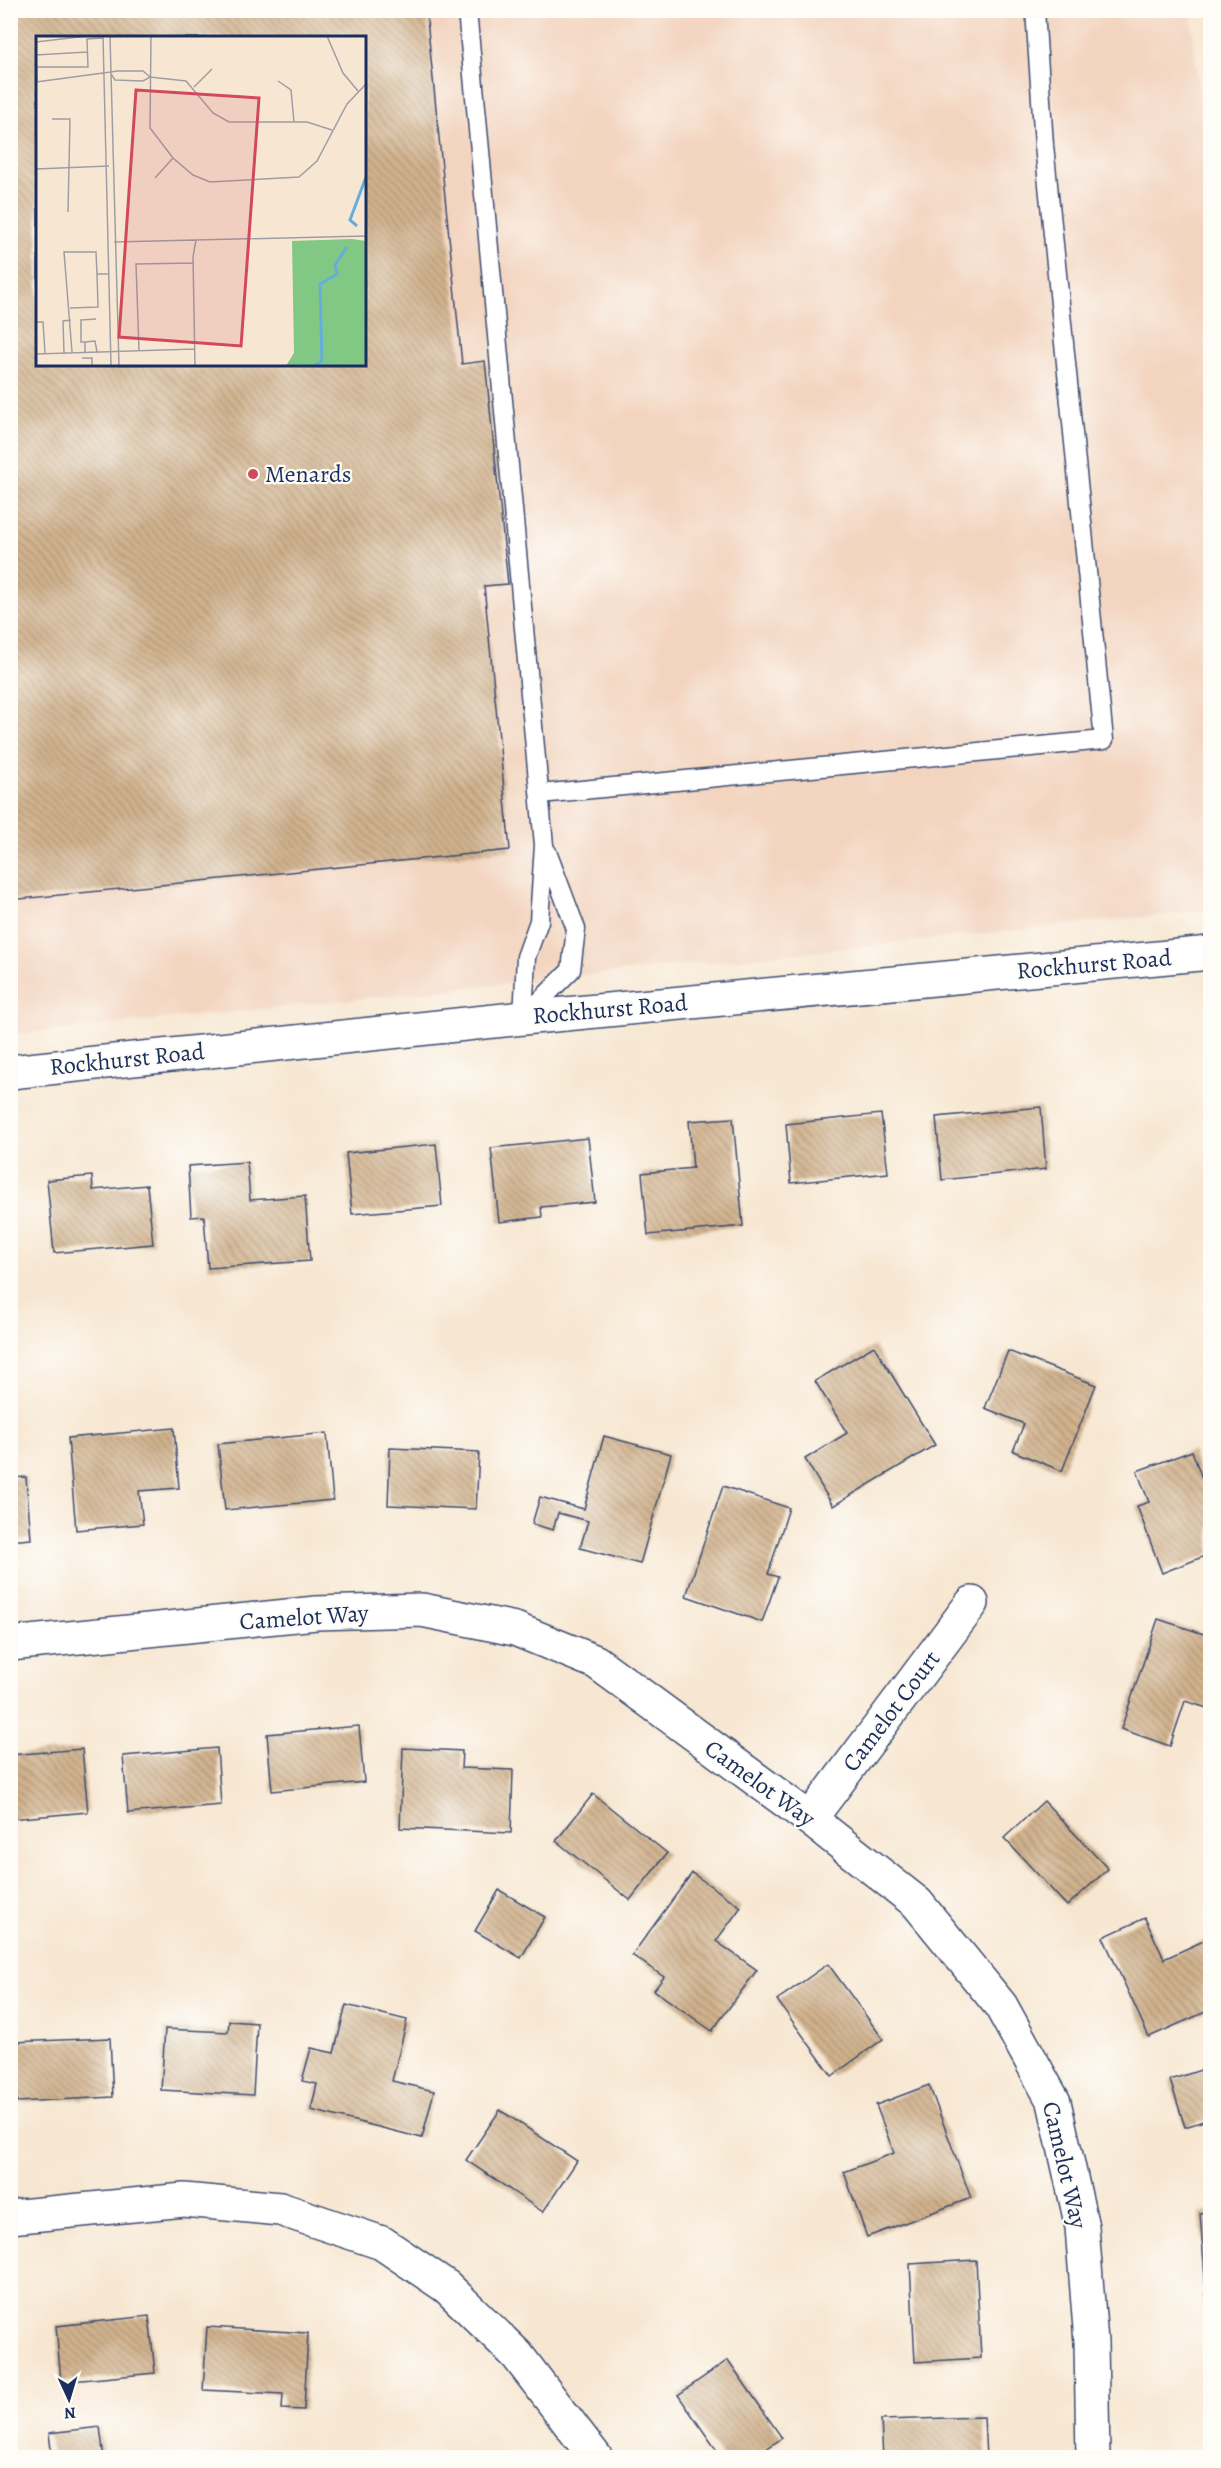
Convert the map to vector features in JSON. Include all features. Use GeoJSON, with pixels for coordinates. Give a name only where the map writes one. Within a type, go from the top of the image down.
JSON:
{"type":"FeatureCollection","features":[{"type":"Feature","properties":{"kind":"street","name":"Rockhurst Road"},"geometry":{"type":"LineString","coordinates":[[10,1071],[523,1018],[1210,953]]}},
{"type":"Feature","properties":{"kind":"street","name":"Camelot Court"},"geometry":{"type":"LineString","coordinates":[[810,1819],[972,1603]]}},
{"type":"Feature","properties":{"kind":"street","name":"Camelot Way"},"geometry":{"type":"LineString","coordinates":[[10,1644],[316,1613],[422,1610],[515,1629],[596,1662],[810,1819],[917,1903],[1000,2006],[1054,2102],[1082,2228],[1091,2342],[1093,2457]]}},
{"type":"Feature","properties":{"kind":"street"},"geometry":{"type":"LineString","coordinates":[[10,2217],[184,2200],[280,2209],[382,2243],[447,2286],[517,2355],[596,2457]]}},
{"type":"Feature","properties":{"kind":"lane"},"geometry":{"type":"LineString","coordinates":[[467,10],[544,845],[539,921],[526,957],[523,1018]]}},
{"type":"Feature","properties":{"kind":"lane"},"geometry":{"type":"LineString","coordinates":[[540,794],[1104,740],[1046,156],[1035,10]]}},
{"type":"Feature","properties":{"kind":"lane"},"geometry":{"type":"LineString","coordinates":[[523,1018],[571,970],[576,929],[544,845]]}},
{"type":"Feature","properties":{"kind":"shaded area"},"geometry":{"type":"Polygon","coordinates":[[[10,11],[1191,11],[1210,207],[1210,910],[11,1035],[10,11]]]}},
{"type":"Feature","properties":{"kind":"building","name":"Menards"},"geometry":{"type":"Polygon","coordinates":[[[10,10],[426,10],[462,364],[485,361],[508,584],[484,586],[510,850],[10,900],[10,10]]]}},
{"type":"Feature","properties":{"kind":"building"},"geometry":{"type":"Polygon","coordinates":[[[1041,1107],[1046,1169],[942,1180],[936,1117],[1041,1107]]]}},
{"type":"Feature","properties":{"kind":"building"},"geometry":{"type":"Polygon","coordinates":[[[881,1114],[888,1173],[791,1183],[786,1124],[881,1114]]]}},
{"type":"Feature","properties":{"kind":"building"},"geometry":{"type":"Polygon","coordinates":[[[733,1118],[743,1226],[648,1235],[642,1173],[693,1168],[689,1121],[733,1118]]]}},
{"type":"Feature","properties":{"kind":"building"},"geometry":{"type":"Polygon","coordinates":[[[588,1138],[595,1202],[541,1207],[542,1217],[499,1222],[491,1148],[588,1138]]]}},
{"type":"Feature","properties":{"kind":"building"},"geometry":{"type":"Polygon","coordinates":[[[436,1144],[442,1206],[352,1214],[346,1153],[436,1144]]]}},
{"type":"Feature","properties":{"kind":"building"},"geometry":{"type":"Polygon","coordinates":[[[247,1162],[250,1200],[305,1196],[310,1261],[208,1268],[204,1216],[191,1217],[188,1166],[247,1162]]]}},
{"type":"Feature","properties":{"kind":"building"},"geometry":{"type":"Polygon","coordinates":[[[92,1176],[93,1190],[147,1185],[153,1244],[54,1253],[47,1180],[92,1176]]]}},
{"type":"Feature","properties":{"kind":"building"},"geometry":{"type":"Polygon","coordinates":[[[874,1346],[935,1445],[833,1506],[805,1459],[847,1433],[815,1381],[874,1346]]]}},
{"type":"Feature","properties":{"kind":"building"},"geometry":{"type":"Polygon","coordinates":[[[1008,1351],[1096,1385],[1062,1471],[1013,1451],[1024,1424],[985,1408],[1008,1351]]]}},
{"type":"Feature","properties":{"kind":"building"},"geometry":{"type":"Polygon","coordinates":[[[174,1428],[179,1488],[139,1491],[143,1524],[76,1530],[68,1438],[174,1428]]]}},
{"type":"Feature","properties":{"kind":"building"},"geometry":{"type":"Polygon","coordinates":[[[327,1433],[333,1500],[225,1510],[218,1444],[327,1433]]]}},
{"type":"Feature","properties":{"kind":"building"},"geometry":{"type":"Polygon","coordinates":[[[604,1436],[671,1454],[640,1564],[580,1548],[588,1521],[558,1513],[553,1530],[532,1524],[540,1497],[584,1509],[604,1436]]]}},
{"type":"Feature","properties":{"kind":"building"},"geometry":{"type":"Polygon","coordinates":[[[390,1448],[479,1452],[476,1509],[388,1505],[390,1448]]]}},
{"type":"Feature","properties":{"kind":"building"},"geometry":{"type":"Polygon","coordinates":[[[1192,1451],[1210,1500],[1210,1554],[1162,1573],[1137,1506],[1149,1502],[1137,1471],[1192,1451]]]}},
{"type":"Feature","properties":{"kind":"building"},"geometry":{"type":"Polygon","coordinates":[[[26,1477],[31,1539],[10,1541],[10,1478],[26,1477]]]}},
{"type":"Feature","properties":{"kind":"building"},"geometry":{"type":"Polygon","coordinates":[[[723,1486],[789,1508],[768,1574],[778,1577],[762,1622],[686,1596],[723,1486]]]}},
{"type":"Feature","properties":{"kind":"building"},"geometry":{"type":"Polygon","coordinates":[[[1158,1619],[1210,1636],[1210,1709],[1185,1701],[1170,1746],[1121,1729],[1158,1619]]]}},
{"type":"Feature","properties":{"kind":"building"},"geometry":{"type":"Polygon","coordinates":[[[359,1726],[364,1782],[272,1791],[267,1734],[359,1726]]]}},
{"type":"Feature","properties":{"kind":"building"},"geometry":{"type":"Polygon","coordinates":[[[217,1748],[221,1805],[128,1813],[123,1756],[217,1748]]]}},
{"type":"Feature","properties":{"kind":"building"},"geometry":{"type":"Polygon","coordinates":[[[403,1748],[462,1751],[461,1768],[513,1770],[511,1833],[400,1828],[403,1748]]]}},
{"type":"Feature","properties":{"kind":"building"},"geometry":{"type":"Polygon","coordinates":[[[82,1749],[88,1812],[10,1819],[10,1755],[82,1749]]]}},
{"type":"Feature","properties":{"kind":"building"},"geometry":{"type":"Polygon","coordinates":[[[593,1794],[667,1853],[630,1900],[556,1841],[593,1794]]]}},
{"type":"Feature","properties":{"kind":"building"},"geometry":{"type":"Polygon","coordinates":[[[1044,1801],[1108,1869],[1067,1906],[1004,1838],[1044,1801]]]}},
{"type":"Feature","properties":{"kind":"building"},"geometry":{"type":"Polygon","coordinates":[[[692,1873],[741,1907],[716,1941],[757,1970],[712,2031],[654,1990],[664,1977],[632,1955],[692,1873]]]}},
{"type":"Feature","properties":{"kind":"building"},"geometry":{"type":"Polygon","coordinates":[[[499,1890],[545,1917],[521,1958],[475,1931],[499,1890]]]}},
{"type":"Feature","properties":{"kind":"building"},"geometry":{"type":"Polygon","coordinates":[[[1145,1918],[1164,1959],[1210,1938],[1210,2010],[1149,2037],[1103,1937],[1145,1918]]]}},
{"type":"Feature","properties":{"kind":"building"},"geometry":{"type":"Polygon","coordinates":[[[828,1964],[883,2039],[832,2076],[777,2000],[828,1964]]]}},
{"type":"Feature","properties":{"kind":"building"},"geometry":{"type":"Polygon","coordinates":[[[346,2005],[407,2020],[392,2081],[434,2091],[422,2138],[311,2110],[317,2084],[302,2081],[311,2048],[334,2053],[346,2005]]]}},
{"type":"Feature","properties":{"kind":"building"},"geometry":{"type":"Polygon","coordinates":[[[229,2021],[257,2023],[253,2095],[161,2090],[165,2029],[228,2032],[229,2021]]]}},
{"type":"Feature","properties":{"kind":"building"},"geometry":{"type":"Polygon","coordinates":[[[110,2038],[113,2097],[17,2102],[13,2042],[110,2038]]]}},
{"type":"Feature","properties":{"kind":"building"},"geometry":{"type":"Polygon","coordinates":[[[1210,2067],[1210,2119],[1185,2127],[1170,2080],[1210,2067]]]}},
{"type":"Feature","properties":{"kind":"building"},"geometry":{"type":"Polygon","coordinates":[[[929,2085],[971,2198],[867,2237],[844,2172],[894,2153],[876,2105],[929,2085]]]}},
{"type":"Feature","properties":{"kind":"building"},"geometry":{"type":"Polygon","coordinates":[[[500,2110],[577,2161],[543,2212],[466,2160],[500,2110]]]}},
{"type":"Feature","properties":{"kind":"building"},"geometry":{"type":"Polygon","coordinates":[[[1210,2212],[1210,2316],[1208,2316],[1200,2213],[1210,2212]]]}},
{"type":"Feature","properties":{"kind":"building"},"geometry":{"type":"Polygon","coordinates":[[[976,2260],[981,2358],[915,2362],[910,2264],[976,2260]]]}},
{"type":"Feature","properties":{"kind":"building"},"geometry":{"type":"Polygon","coordinates":[[[149,2316],[155,2373],[61,2382],[56,2326],[149,2316]]]}},
{"type":"Feature","properties":{"kind":"building"},"geometry":{"type":"Polygon","coordinates":[[[207,2327],[308,2333],[304,2410],[282,2409],[283,2394],[203,2390],[207,2327]]]}},
{"type":"Feature","properties":{"kind":"building"},"geometry":{"type":"Polygon","coordinates":[[[728,2360],[782,2438],[753,2458],[722,2458],[678,2395],[728,2360]]]}},
{"type":"Feature","properties":{"kind":"building"},"geometry":{"type":"Polygon","coordinates":[[[1210,2416],[1210,2444],[1209,2444],[1207,2417],[1210,2416]]]}},
{"type":"Feature","properties":{"kind":"building"},"geometry":{"type":"Polygon","coordinates":[[[984,2417],[986,2458],[883,2458],[881,2420],[984,2417]]]}},
{"type":"Feature","properties":{"kind":"building"},"geometry":{"type":"Polygon","coordinates":[[[100,2427],[104,2458],[52,2458],[49,2433],[100,2427]]]}},
{"type":"Feature","properties":{"kind":"place","name":"Menards"},"geometry":{"type":"Point","coordinates":[253,474]}}]}
